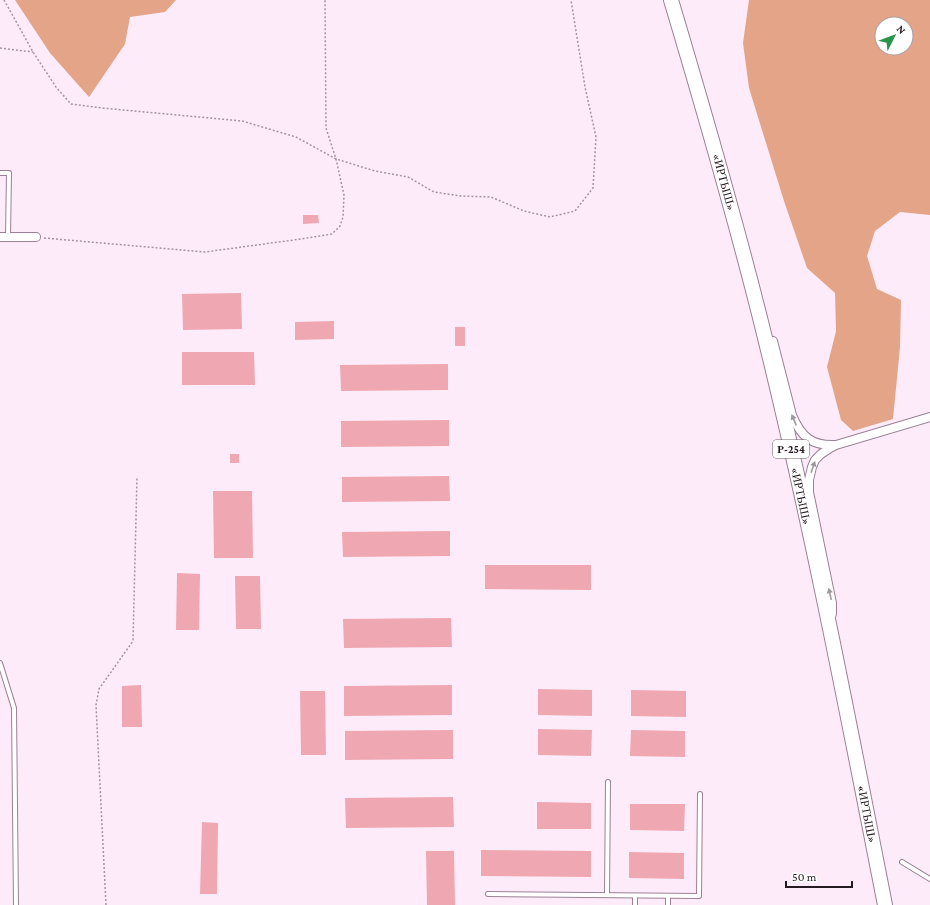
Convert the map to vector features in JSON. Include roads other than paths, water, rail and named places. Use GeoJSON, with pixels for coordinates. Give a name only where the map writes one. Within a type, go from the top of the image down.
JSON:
{"type":"FeatureCollection","features":[{"type":"Feature","properties":{"kind":"highway","name":"«ИРТЫШ»"},"geometry":{"type":"LineString","coordinates":[[671,0],[712,139],[766,341],[784,417],[802,496],[885,905]]}},
{"type":"Feature","properties":{"kind":"street"},"geometry":{"type":"LineString","coordinates":[[735,226],[751,258],[790,408],[796,425],[803,435],[818,444],[836,445]]}},
{"type":"Feature","properties":{"kind":"street"},"geometry":{"type":"LineString","coordinates":[[4,237],[36,237]]}},
{"type":"Feature","properties":{"kind":"street"},"geometry":{"type":"LineString","coordinates":[[833,647],[832,603],[809,492],[809,480],[812,467],[820,454],[836,445],[930,417]]}},
{"type":"Feature","properties":{"kind":"lane"},"geometry":{"type":"LineString","coordinates":[[0,173],[9,174],[4,237]]}},
{"type":"Feature","properties":{"kind":"lane"},"geometry":{"type":"LineString","coordinates":[[0,663],[14,708],[16,905]]}},
{"type":"Feature","properties":{"kind":"lane"},"geometry":{"type":"LineString","coordinates":[[607,895],[608,782]]}},
{"type":"Feature","properties":{"kind":"lane"},"geometry":{"type":"LineString","coordinates":[[488,894],[698,896],[700,794]]}},
{"type":"Feature","properties":{"kind":"lane"},"geometry":{"type":"LineString","coordinates":[[902,862],[930,879]]}},
{"type":"Feature","properties":{"kind":"lane"},"geometry":{"type":"LineString","coordinates":[[635,896],[635,905]]}},
{"type":"Feature","properties":{"kind":"lane"},"geometry":{"type":"LineString","coordinates":[[668,896],[668,905]]}}]}
